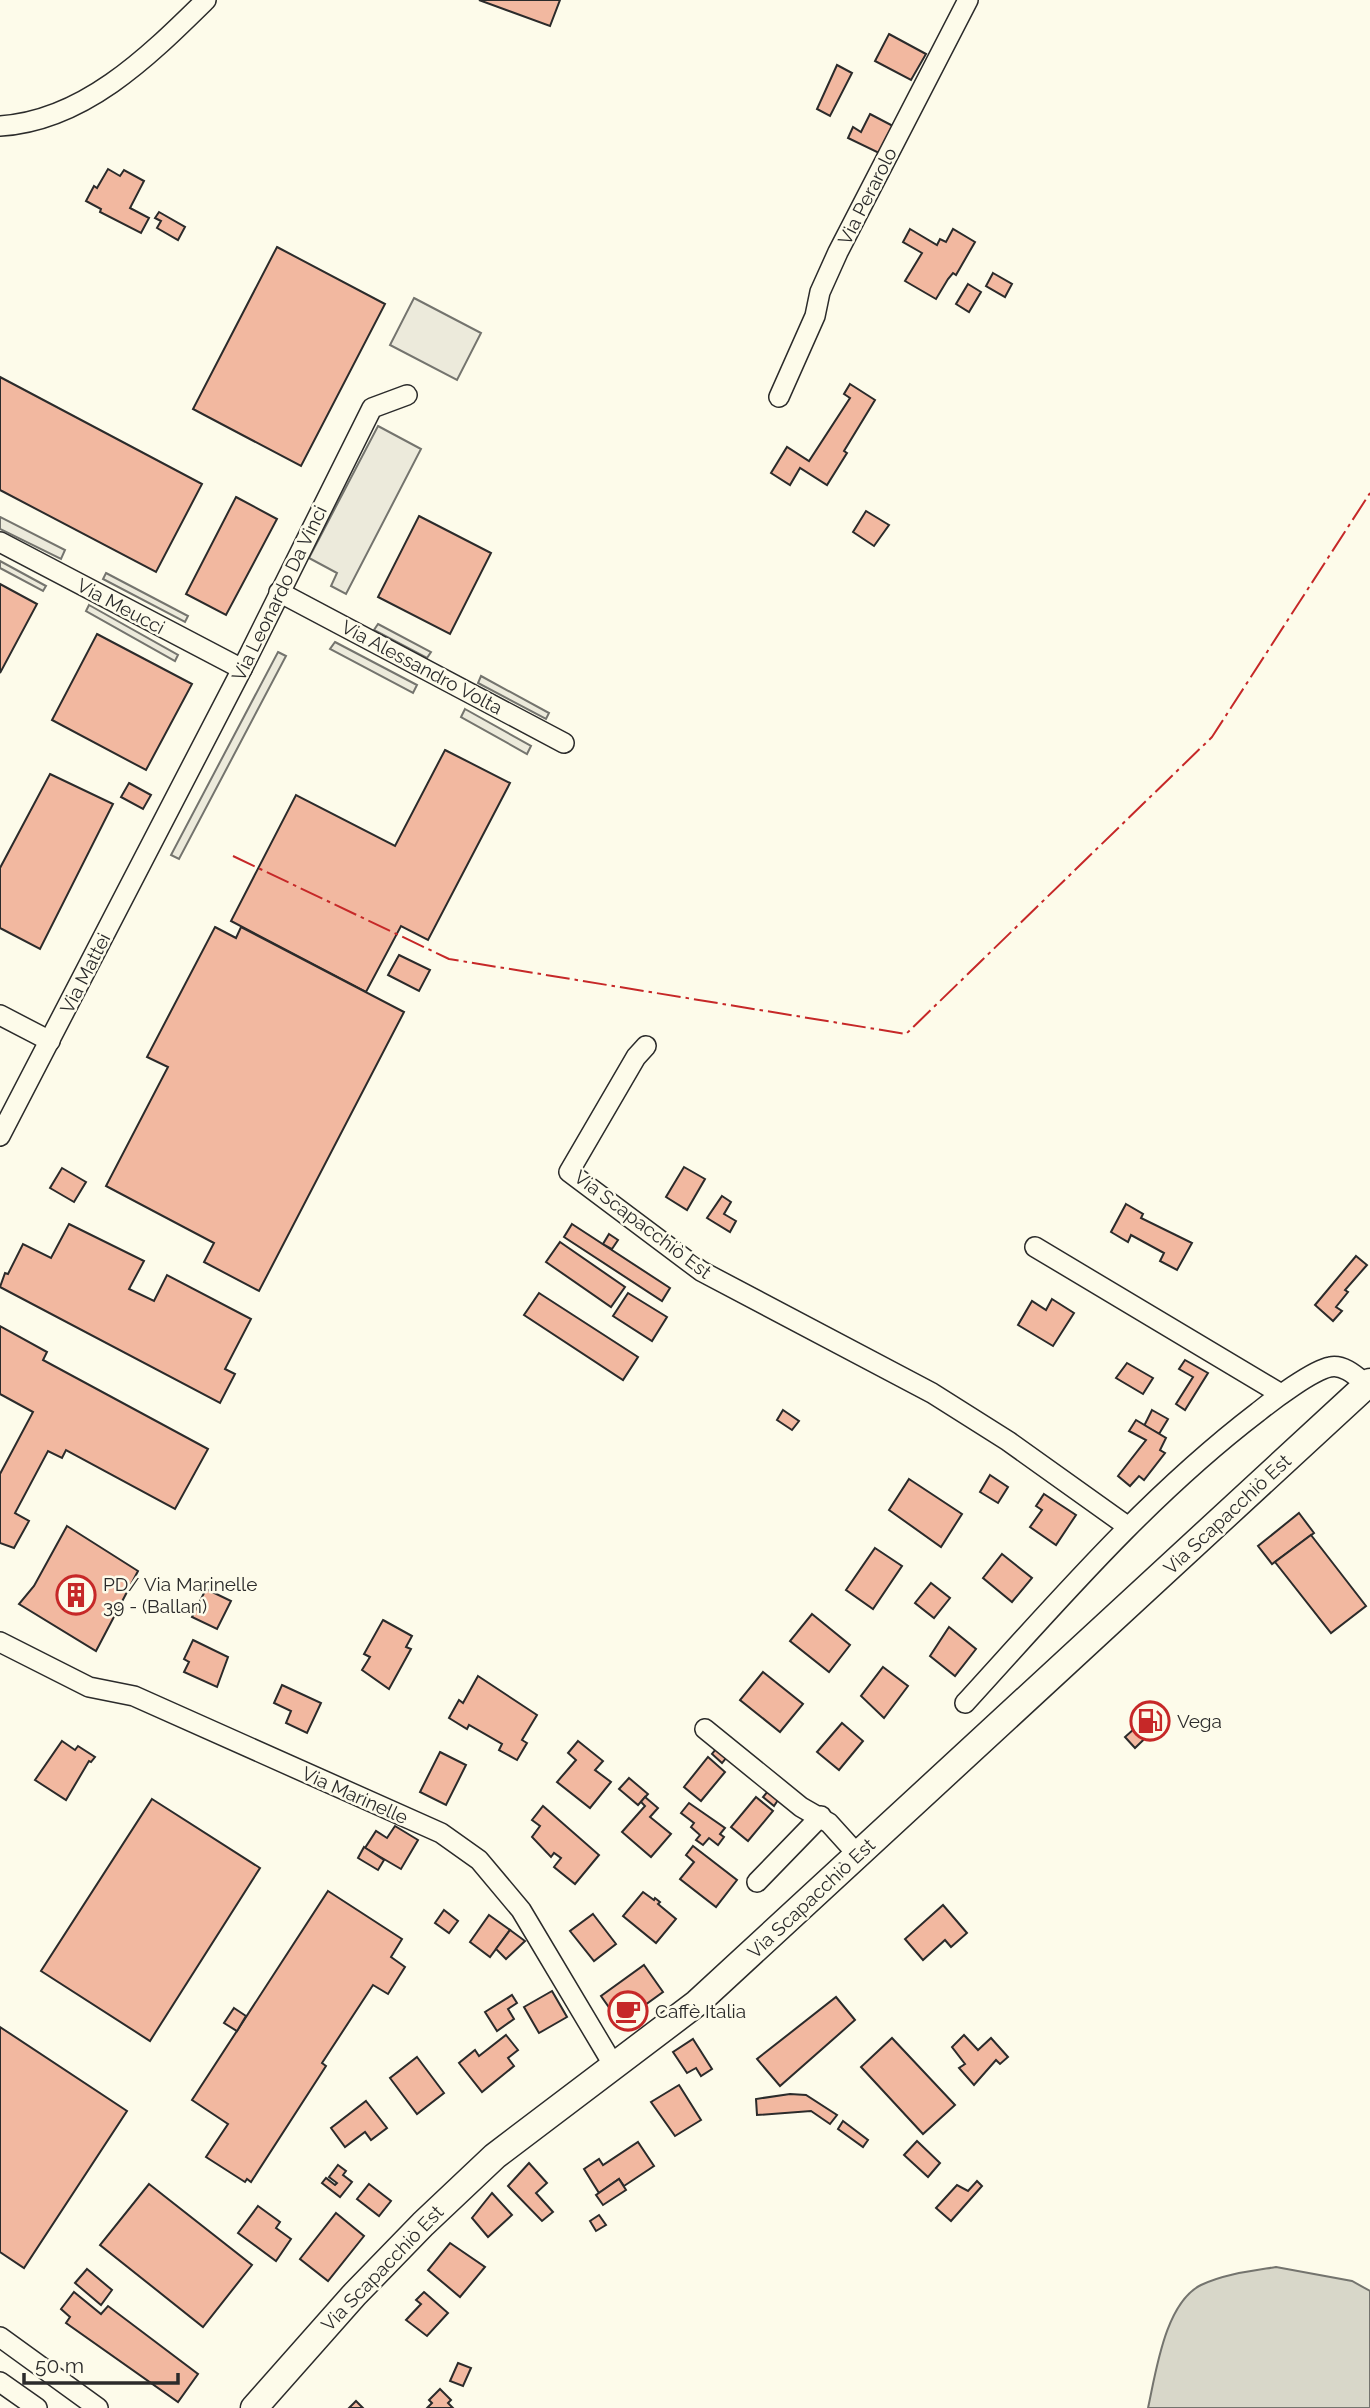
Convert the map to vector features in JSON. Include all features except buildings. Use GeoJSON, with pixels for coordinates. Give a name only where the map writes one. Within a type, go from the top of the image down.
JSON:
{"type":"FeatureCollection","features":[{"type":"Feature","properties":{"kind":"main road","name":"Via Scapacchiò Est"},"geometry":{"type":"LineString","coordinates":[[254,2408],[355,2294],[423,2224],[495,2156],[696,2003],[1368,1384]]}},
{"type":"Feature","properties":{"kind":"street"},"geometry":{"type":"LineString","coordinates":[[0,126],[49,117],[84,100],[128,71],[206,0]]}},
{"type":"Feature","properties":{"kind":"street","name":"Via Perarolo"},"geometry":{"type":"LineString","coordinates":[[779,397],[815,316],[820,292],[838,252],[968,0]]}},
{"type":"Feature","properties":{"kind":"street","name":"Via Leonardo Da Vinci"},"geometry":{"type":"LineString","coordinates":[[169,810],[372,408],[407,396]]}},
{"type":"Feature","properties":{"kind":"street","name":"Via Meucci"},"geometry":{"type":"LineString","coordinates":[[0,542],[242,669]]}},
{"type":"Feature","properties":{"kind":"street","name":"Via Alessandro Volta"},"geometry":{"type":"LineString","coordinates":[[279,592],[564,743]]}},
{"type":"Feature","properties":{"kind":"street","name":"Via Mattei"},"geometry":{"type":"LineString","coordinates":[[0,1136],[169,810]]}},
{"type":"Feature","properties":{"kind":"street"},"geometry":{"type":"LineString","coordinates":[[0,1015],[50,1041]]}},
{"type":"Feature","properties":{"kind":"street","name":"Via Scapacchiò Est"},"geometry":{"type":"LineString","coordinates":[[646,1046],[636,1057],[569,1172],[701,1271],[932,1393],[1008,1441],[1127,1526]]}},
{"type":"Feature","properties":{"kind":"street"},"geometry":{"type":"LineString","coordinates":[[1035,1247],[1281,1394]]}},
{"type":"Feature","properties":{"kind":"street","name":"Via Scapacchiò Est"},"geometry":{"type":"LineString","coordinates":[[965,1703],[1127,1526],[1208,1450],[1281,1394],[1329,1367],[1352,1373],[1368,1384]]}},
{"type":"Feature","properties":{"kind":"street","name":"Via Marinelle"},"geometry":{"type":"LineString","coordinates":[[0,1642],[89,1687],[134,1696],[441,1833],[479,1860],[521,1910],[614,2066]]}},
{"type":"Feature","properties":{"kind":"street"},"geometry":{"type":"LineString","coordinates":[[705,1729],[801,1807],[821,1816],[857,1854]]}},
{"type":"Feature","properties":{"kind":"street"},"geometry":{"type":"LineString","coordinates":[[757,1882],[821,1816]]}},
{"type":"Feature","properties":{"kind":"street"},"geometry":{"type":"LineString","coordinates":[[0,2338],[98,2408]]}},
{"type":"Feature","properties":{"kind":"street"},"geometry":{"type":"LineString","coordinates":[[0,2382],[37,2408]]}},
{"type":"Feature","properties":{"kind":"shaded area"},"geometry":{"type":"Polygon","coordinates":[[[414,298],[481,333],[457,380],[390,345],[414,298]]]}},
{"type":"Feature","properties":{"kind":"shaded area"},"geometry":{"type":"Polygon","coordinates":[[[378,426],[421,449],[346,594],[331,586],[337,573],[309,558],[378,426]]]}},
{"type":"Feature","properties":{"kind":"shaded area"},"geometry":{"type":"Polygon","coordinates":[[[0,517],[65,550],[61,559],[0,529],[0,517]]]}},
{"type":"Feature","properties":{"kind":"shaded area"},"geometry":{"type":"Polygon","coordinates":[[[0,561],[46,586],[43,591],[0,568],[0,561]]]}},
{"type":"Feature","properties":{"kind":"shaded area"},"geometry":{"type":"Polygon","coordinates":[[[106,573],[188,616],[185,622],[103,579],[106,573]]]}},
{"type":"Feature","properties":{"kind":"shaded area"},"geometry":{"type":"Polygon","coordinates":[[[89,605],[178,655],[175,661],[86,611],[89,605]]]}},
{"type":"Feature","properties":{"kind":"shaded area"},"geometry":{"type":"Polygon","coordinates":[[[378,624],[431,652],[427,658],[374,630],[378,624]]]}},
{"type":"Feature","properties":{"kind":"shaded area"},"geometry":{"type":"Polygon","coordinates":[[[335,642],[417,685],[413,693],[330,649],[335,642]]]}},
{"type":"Feature","properties":{"kind":"shaded area"},"geometry":{"type":"Polygon","coordinates":[[[278,652],[286,656],[179,859],[171,855],[278,652]]]}},
{"type":"Feature","properties":{"kind":"shaded area"},"geometry":{"type":"Polygon","coordinates":[[[481,676],[549,713],[546,719],[478,683],[481,676]]]}},
{"type":"Feature","properties":{"kind":"shaded area"},"geometry":{"type":"Polygon","coordinates":[[[465,709],[531,746],[527,754],[461,717],[465,709]]]}},
{"type":"Feature","properties":{"kind":"shaded area"},"geometry":{"type":"Polygon","coordinates":[[[1276,2267],[1352,2281],[1370,2291],[1370,2408],[1148,2408],[1164,2340],[1179,2307],[1189,2294],[1201,2285],[1219,2278],[1276,2267]]]}},
{"type":"Feature","properties":{"kind":"power"},"geometry":{"type":"LineString","coordinates":[[233,856],[449,959],[906,1034],[1212,737],[1370,493]]}},
{"type":"Feature","properties":{"kind":"place","name":"PD/ Via Marinelle 39 - (Ballan)"},"geometry":{"type":"Point","coordinates":[76,1595]}},
{"type":"Feature","properties":{"kind":"place","name":"Vega"},"geometry":{"type":"Point","coordinates":[1150,1721]}},
{"type":"Feature","properties":{"kind":"place","name":"Caffè Italia"},"geometry":{"type":"Point","coordinates":[628,2011]}}]}
